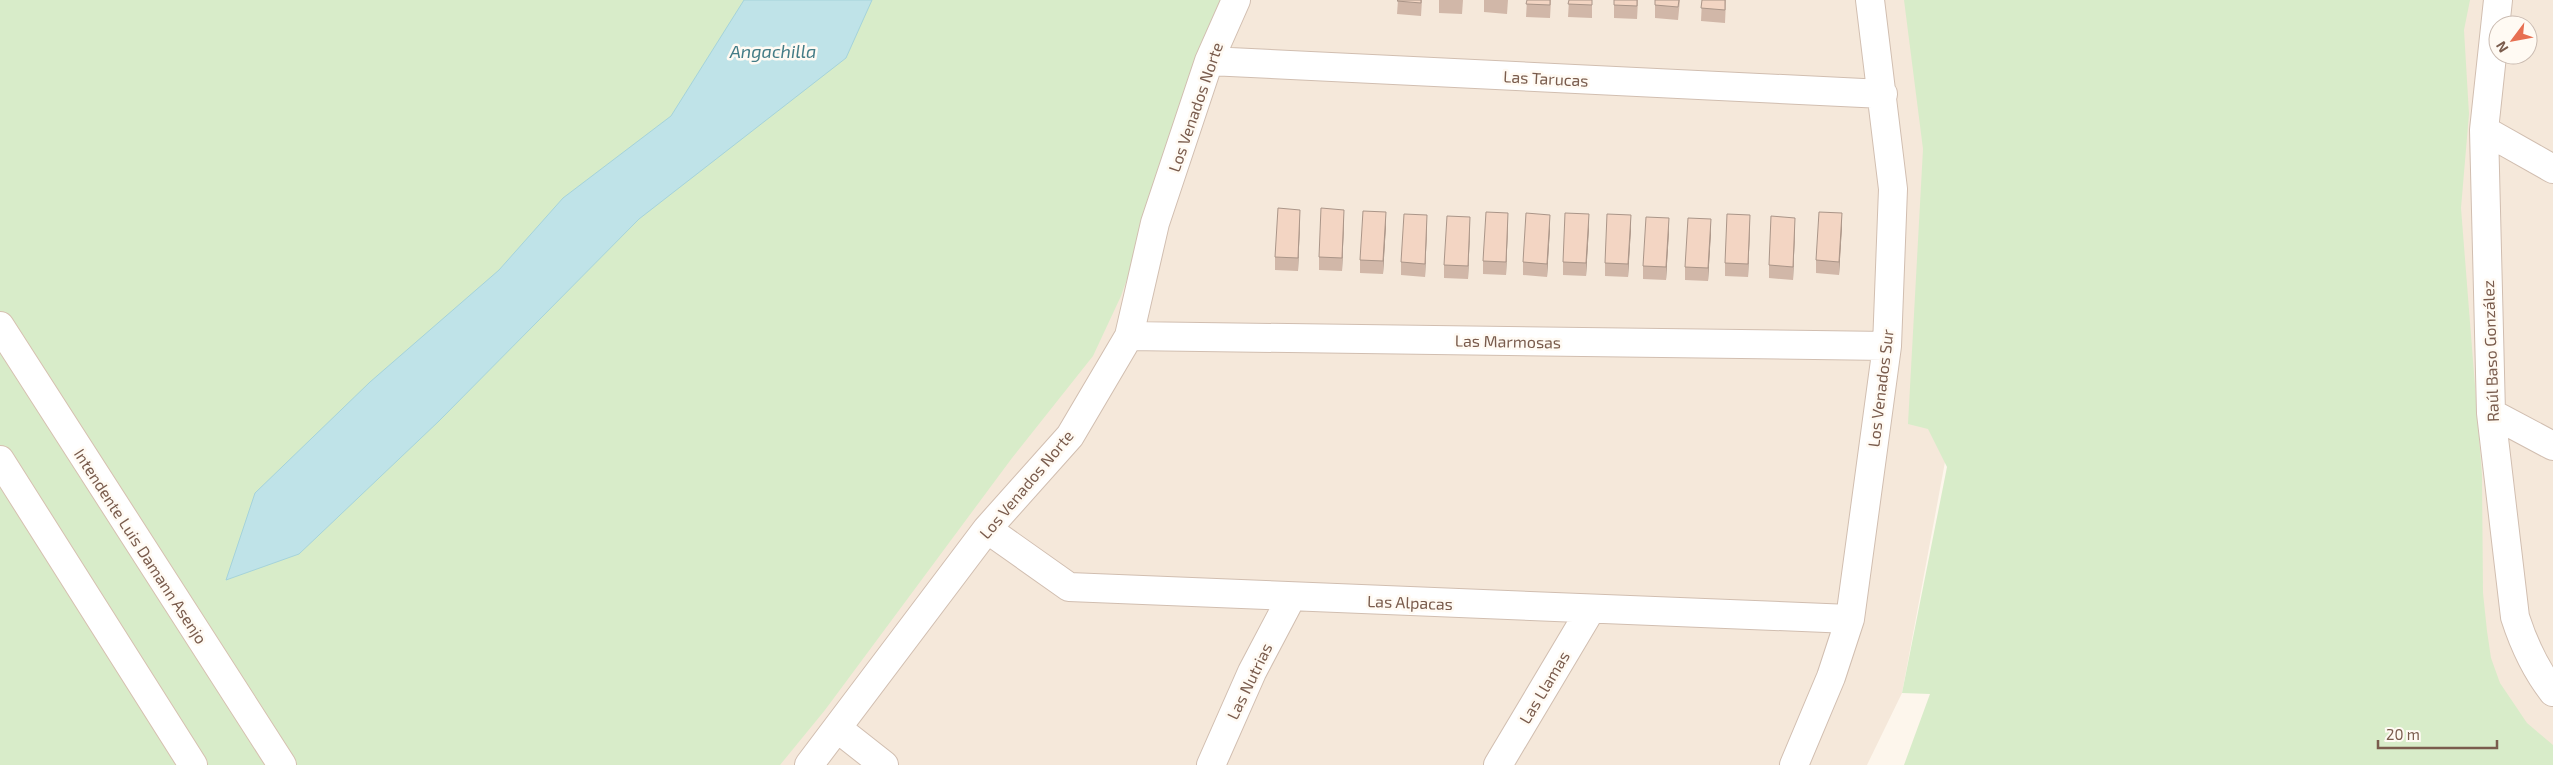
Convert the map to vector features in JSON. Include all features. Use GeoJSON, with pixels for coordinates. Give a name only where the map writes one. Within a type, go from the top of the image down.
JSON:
{"type":"FeatureCollection","features":[{"type":"Feature","properties":{"kind":"street","name":"Los Venados Norte"},"geometry":{"type":"LineString","coordinates":[[809,765],[988,529],[1070,436],[1129,336],[1155,223],[1209,61],[1236,0]]}},
{"type":"Feature","properties":{"kind":"street","name":"Los Venados Sur"},"geometry":{"type":"LineString","coordinates":[[1794,765],[1831,678],[1850,619],[1887,346],[1893,188],[1870,0]]}},
{"type":"Feature","properties":{"kind":"street","name":"Raúl Baso González"},"geometry":{"type":"LineString","coordinates":[[2498,0],[2484,130],[2491,414],[2515,617],[2525,646],[2539,674],[2553,692]]}},
{"type":"Feature","properties":{"kind":"street","name":"Las Tarucas"},"geometry":{"type":"LineString","coordinates":[[1209,61],[1882,94]]}},
{"type":"Feature","properties":{"kind":"street"},"geometry":{"type":"LineString","coordinates":[[2484,130],[2553,169]]}},
{"type":"Feature","properties":{"kind":"street","name":"Intendente Luis Damann Asenjo"},"geometry":{"type":"LineString","coordinates":[[0,326],[282,765]]}},
{"type":"Feature","properties":{"kind":"street","name":"Las Marmosas"},"geometry":{"type":"LineString","coordinates":[[1129,336],[1887,346]]}},
{"type":"Feature","properties":{"kind":"street"},"geometry":{"type":"LineString","coordinates":[[2491,414],[2553,446]]}},
{"type":"Feature","properties":{"kind":"street"},"geometry":{"type":"LineString","coordinates":[[0,460],[193,765]]}},
{"type":"Feature","properties":{"kind":"street","name":"Las Alpacas"},"geometry":{"type":"LineString","coordinates":[[988,529],[1069,587],[1290,598],[1850,619]]}},
{"type":"Feature","properties":{"kind":"street","name":"Las Nutrias"},"geometry":{"type":"LineString","coordinates":[[1211,765],[1252,672],[1290,598]]}},
{"type":"Feature","properties":{"kind":"street","name":"Las Llamas"},"geometry":{"type":"LineString","coordinates":[[1498,765],[1591,609]]}},
{"type":"Feature","properties":{"kind":"street"},"geometry":{"type":"LineString","coordinates":[[837,728],[884,765]]}},
{"type":"Feature","properties":{"kind":"shaded area"},"geometry":{"type":"Polygon","coordinates":[[[1111,0],[2031,0],[1902,693],[1867,765],[329,765],[1111,0]]]}},
{"type":"Feature","properties":{"kind":"shaded area"},"geometry":{"type":"Polygon","coordinates":[[[2406,0],[2553,0],[2553,765],[2441,765],[2406,0]]]}},
{"type":"Feature","properties":{"kind":"green space"},"geometry":{"type":"Polygon","coordinates":[[[0,0],[1231,0],[1206,55],[1121,296],[1093,356],[1012,458],[825,710],[780,765],[0,765],[0,0]]]}},
{"type":"Feature","properties":{"kind":"green space"},"geometry":{"type":"Polygon","coordinates":[[[1904,0],[2470,0],[2464,30],[2469,114],[2461,208],[2482,475],[2483,593],[2487,631],[2491,658],[2500,683],[2527,723],[2553,745],[2553,765],[1904,765],[1930,694],[1902,693],[1947,467],[1928,429],[1908,424],[1923,149],[1904,0]]]}},
{"type":"Feature","properties":{"kind":"water","name":"Angachilla"},"geometry":{"type":"Polygon","coordinates":[[[744,0],[872,0],[846,58],[639,219],[439,421],[299,554],[226,580],[255,493],[370,382],[499,270],[563,198],[671,116],[744,0]]]}},
{"type":"Feature","properties":{"kind":"building"},"geometry":{"type":"Polygon","coordinates":[[[1421,0],[1421,3],[1397,1],[1421,0]]]}},
{"type":"Feature","properties":{"kind":"building"},"geometry":{"type":"Polygon","coordinates":[[[1527,0],[1550,0],[1550,5],[1526,4],[1527,0]]]}},
{"type":"Feature","properties":{"kind":"building"},"geometry":{"type":"Polygon","coordinates":[[[1569,0],[1592,0],[1592,5],[1568,4],[1569,0]]]}},
{"type":"Feature","properties":{"kind":"building"},"geometry":{"type":"Polygon","coordinates":[[[1614,0],[1637,0],[1637,6],[1614,5],[1614,0]]]}},
{"type":"Feature","properties":{"kind":"building"},"geometry":{"type":"Polygon","coordinates":[[[1655,0],[1679,0],[1678,7],[1655,5],[1655,0]]]}},
{"type":"Feature","properties":{"kind":"building"},"geometry":{"type":"Polygon","coordinates":[[[1702,0],[1725,0],[1725,10],[1701,8],[1702,0]]]}},
{"type":"Feature","properties":{"kind":"building"},"geometry":{"type":"Polygon","coordinates":[[[1278,208],[1300,210],[1298,258],[1275,257],[1278,208]]]}},
{"type":"Feature","properties":{"kind":"building"},"geometry":{"type":"Polygon","coordinates":[[[1321,208],[1344,210],[1342,258],[1319,257],[1321,208]]]}},
{"type":"Feature","properties":{"kind":"building"},"geometry":{"type":"Polygon","coordinates":[[[1363,211],[1386,212],[1383,261],[1360,260],[1363,211]]]}},
{"type":"Feature","properties":{"kind":"building"},"geometry":{"type":"Polygon","coordinates":[[[1486,212],[1508,213],[1506,262],[1483,261],[1486,212]]]}},
{"type":"Feature","properties":{"kind":"building"},"geometry":{"type":"Polygon","coordinates":[[[1819,212],[1842,213],[1839,262],[1816,260],[1819,212]]]}},
{"type":"Feature","properties":{"kind":"building"},"geometry":{"type":"Polygon","coordinates":[[[1526,213],[1550,215],[1547,264],[1523,262],[1526,213]]]}},
{"type":"Feature","properties":{"kind":"building"},"geometry":{"type":"Polygon","coordinates":[[[1565,213],[1589,214],[1586,263],[1563,262],[1565,213]]]}},
{"type":"Feature","properties":{"kind":"building"},"geometry":{"type":"Polygon","coordinates":[[[1404,214],[1427,215],[1425,264],[1401,262],[1404,214]]]}},
{"type":"Feature","properties":{"kind":"building"},"geometry":{"type":"Polygon","coordinates":[[[1607,214],[1631,215],[1628,264],[1605,263],[1607,214]]]}},
{"type":"Feature","properties":{"kind":"building"},"geometry":{"type":"Polygon","coordinates":[[[1727,214],[1750,215],[1748,264],[1725,263],[1727,214]]]}},
{"type":"Feature","properties":{"kind":"building"},"geometry":{"type":"Polygon","coordinates":[[[1447,216],[1470,217],[1468,266],[1444,265],[1447,216]]]}},
{"type":"Feature","properties":{"kind":"building"},"geometry":{"type":"Polygon","coordinates":[[[1771,216],[1795,218],[1793,267],[1769,265],[1771,216]]]}},
{"type":"Feature","properties":{"kind":"building"},"geometry":{"type":"Polygon","coordinates":[[[1646,217],[1669,218],[1666,267],[1643,266],[1646,217]]]}},
{"type":"Feature","properties":{"kind":"building"},"geometry":{"type":"Polygon","coordinates":[[[1688,218],[1711,219],[1708,268],[1685,267],[1688,218]]]}}]}
